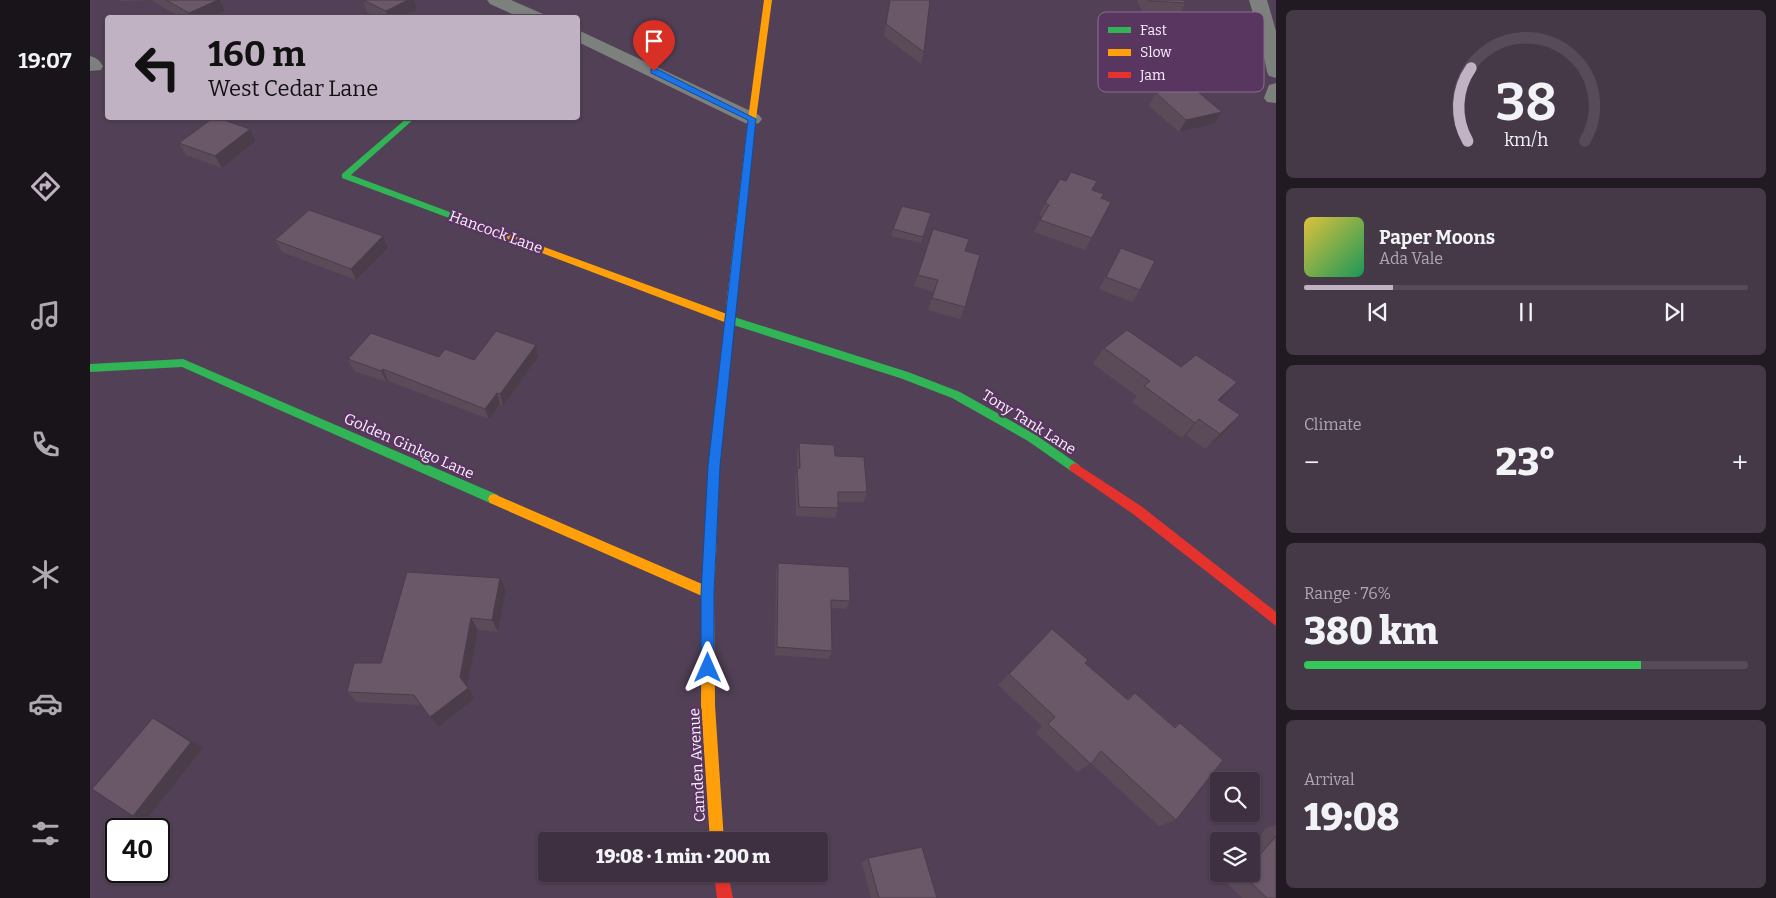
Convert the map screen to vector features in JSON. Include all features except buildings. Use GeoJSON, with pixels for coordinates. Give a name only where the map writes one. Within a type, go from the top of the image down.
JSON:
{"type":"FeatureCollection","features":[{"type":"Feature","properties":{"kind":"street"},"geometry":{"type":"LineString","coordinates":[[496,0],[527,15]]}},
{"type":"Feature","properties":{"kind":"street","name":"Camden Avenue"},"geometry":{"type":"LineString","coordinates":[[716,832],[708,705],[708,593],[714,466],[752,119],[768,0]]}},
{"type":"Feature","properties":{"kind":"street"},"geometry":{"type":"LineString","coordinates":[[1258,0],[1262,12]]}},
{"type":"Feature","properties":{"kind":"street"},"geometry":{"type":"LineString","coordinates":[[1264,20],[1276,72]]}},
{"type":"Feature","properties":{"kind":"street"},"geometry":{"type":"LineString","coordinates":[[580,36],[752,119]]}},
{"type":"Feature","properties":{"kind":"street","name":"Hancock Lane"},"geometry":{"type":"LineString","coordinates":[[409,120],[345,176],[729,319]]}},
{"type":"Feature","properties":{"kind":"street","name":"Tony Tank Lane"},"geometry":{"type":"LineString","coordinates":[[729,319],[904,375],[956,395],[991,414],[1032,438],[1137,510],[1276,620]]}},
{"type":"Feature","properties":{"kind":"street","name":"Golden Ginkgo Lane"},"geometry":{"type":"LineString","coordinates":[[90,368],[183,363],[708,593]]}},
{"type":"Feature","properties":{"kind":"street"},"geometry":{"type":"LineString","coordinates":[[722,882],[725,898]]}},
{"type":"Feature","properties":{"kind":"traffic: fast"},"geometry":{"type":"LineString","coordinates":[[409,120],[345,176],[476,225]]}},
{"type":"Feature","properties":{"kind":"traffic: fast"},"geometry":{"type":"LineString","coordinates":[[731,320],[904,375],[956,395],[1032,438],[1075,468]]}},
{"type":"Feature","properties":{"kind":"traffic: fast"},"geometry":{"type":"LineString","coordinates":[[90,368],[183,363],[494,499]]}},
{"type":"Feature","properties":{"kind":"traffic: slow"},"geometry":{"type":"LineString","coordinates":[[731,307],[752,119],[768,0]]}},
{"type":"Feature","properties":{"kind":"traffic: slow"},"geometry":{"type":"LineString","coordinates":[[476,225],[731,320]]}},
{"type":"Feature","properties":{"kind":"traffic: slow"},"geometry":{"type":"LineString","coordinates":[[494,499],[708,593]]}},
{"type":"Feature","properties":{"kind":"traffic: slow"},"geometry":{"type":"LineString","coordinates":[[711,538],[708,593],[708,705],[716,832]]}},
{"type":"Feature","properties":{"kind":"traffic: jam"},"geometry":{"type":"LineString","coordinates":[[711,538],[714,466],[731,307]]}},
{"type":"Feature","properties":{"kind":"traffic: jam"},"geometry":{"type":"LineString","coordinates":[[1075,468],[1137,510],[1276,620]]}},
{"type":"Feature","properties":{"kind":"traffic: jam"},"geometry":{"type":"LineString","coordinates":[[722,882],[725,898]]}},
{"type":"Feature","properties":{"kind":"route"},"geometry":{"type":"LineString","coordinates":[[654,71],[752,119],[714,466],[708,593],[708,668]]}}]}
